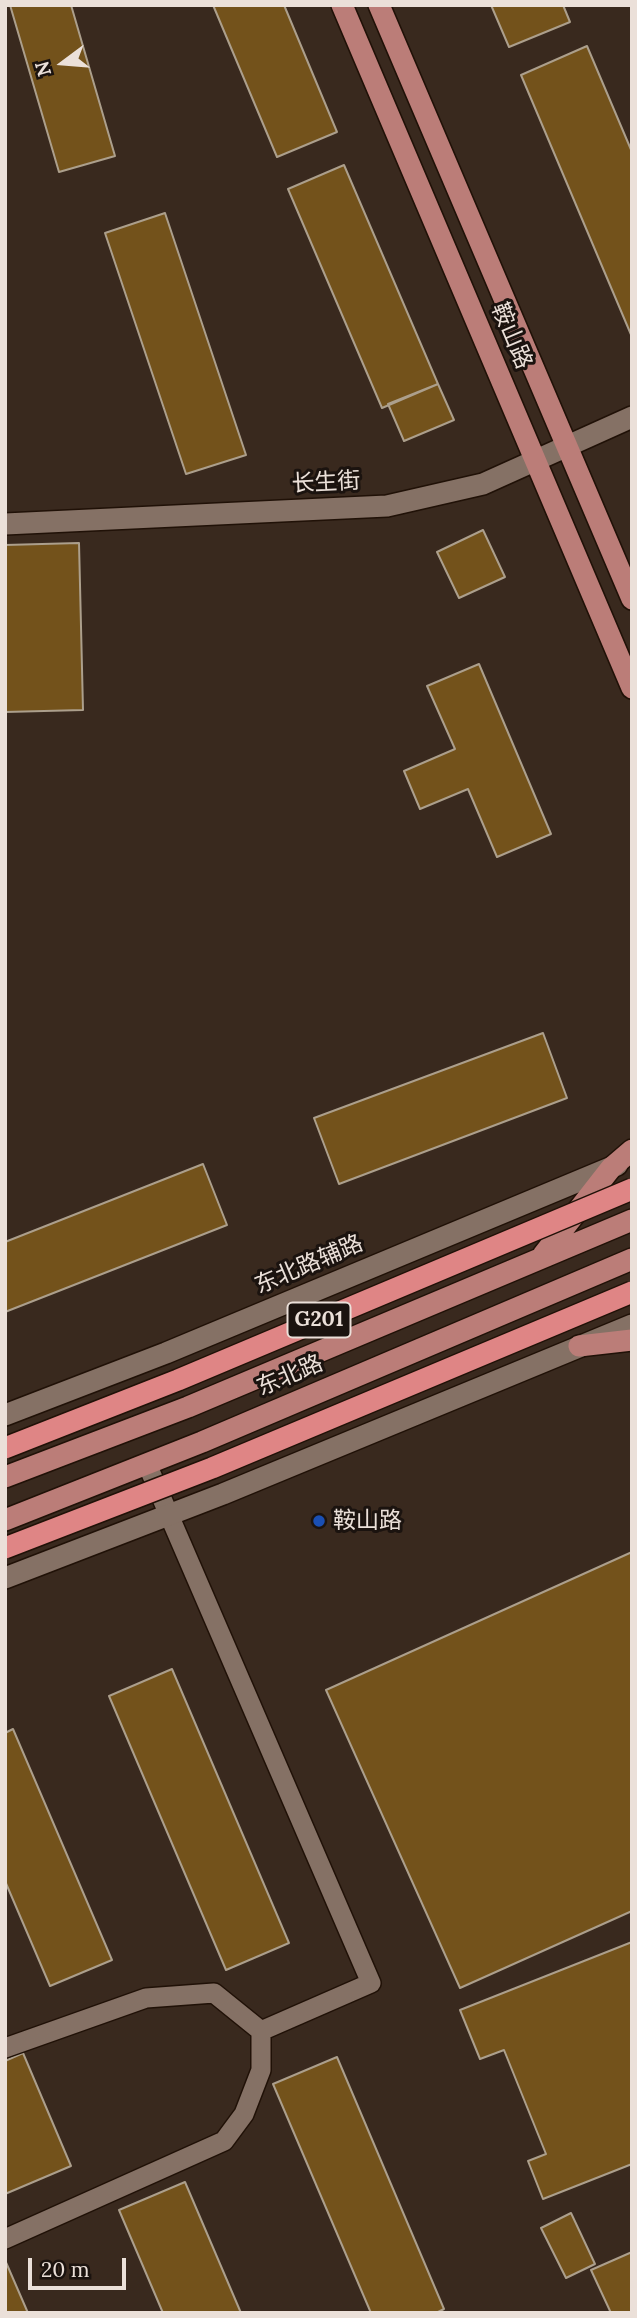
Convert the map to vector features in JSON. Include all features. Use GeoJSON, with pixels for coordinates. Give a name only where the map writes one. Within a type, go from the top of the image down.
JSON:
{"type":"FeatureCollection","features":[{"type":"Feature","properties":{"kind":"highway","name":"东北路"},"geometry":{"type":"LineString","coordinates":[[5,1448],[178,1380],[632,1189]]}},
{"type":"Feature","properties":{"kind":"highway"},"geometry":{"type":"LineString","coordinates":[[5,1548],[212,1468],[632,1292]]}},
{"type":"Feature","properties":{"kind":"main road","name":"鞍山路"},"geometry":{"type":"LineString","coordinates":[[342,5],[632,688]]}},
{"type":"Feature","properties":{"kind":"main road","name":"鞍山路"},"geometry":{"type":"LineString","coordinates":[[379,5],[632,599]]}},
{"type":"Feature","properties":{"kind":"main road","name":"长生街"},"geometry":{"type":"LineString","coordinates":[[5,524],[387,506],[483,484],[632,417]]}},
{"type":"Feature","properties":{"kind":"main road"},"geometry":{"type":"LineString","coordinates":[[541,1258],[611,1168],[632,1150]]}},
{"type":"Feature","properties":{"kind":"main road","name":"东北路辅路"},"geometry":{"type":"LineString","coordinates":[[5,1415],[166,1353],[632,1159]]}},
{"type":"Feature","properties":{"kind":"main road","name":"东北路"},"geometry":{"type":"LineString","coordinates":[[5,1477],[188,1407],[632,1220]]}},
{"type":"Feature","properties":{"kind":"main road","name":"东北路"},"geometry":{"type":"LineString","coordinates":[[5,1520],[147,1464],[632,1259]]}},
{"type":"Feature","properties":{"kind":"main road"},"geometry":{"type":"LineString","coordinates":[[5,1578],[169,1515],[632,1325]]}},
{"type":"Feature","properties":{"kind":"main road"},"geometry":{"type":"LineString","coordinates":[[579,1346],[632,1340]]}},
{"type":"Feature","properties":{"kind":"lane"},"geometry":{"type":"LineString","coordinates":[[147,1464],[371,1983],[261,2031]]}},
{"type":"Feature","properties":{"kind":"lane"},"geometry":{"type":"LineString","coordinates":[[5,2048],[146,1998],[215,1993],[261,2031]]}},
{"type":"Feature","properties":{"kind":"lane"},"geometry":{"type":"LineString","coordinates":[[5,2239],[224,2141],[244,2114],[261,2070],[261,2031]]}},
{"type":"Feature","properties":{"kind":"building"},"geometry":{"type":"Polygon","coordinates":[[[10,5],[71,5],[115,156],[59,172],[10,5]]]}},
{"type":"Feature","properties":{"kind":"building"},"geometry":{"type":"Polygon","coordinates":[[[213,5],[284,5],[337,132],[277,157],[213,5]]]}},
{"type":"Feature","properties":{"kind":"building"},"geometry":{"type":"Polygon","coordinates":[[[491,5],[563,5],[570,22],[509,47],[491,5]]]}},
{"type":"Feature","properties":{"kind":"building"},"geometry":{"type":"Polygon","coordinates":[[[587,46],[632,152],[632,337],[521,75],[587,46]]]}},
{"type":"Feature","properties":{"kind":"building"},"geometry":{"type":"Polygon","coordinates":[[[344,165],[438,384],[382,408],[288,189],[344,165]]]}},
{"type":"Feature","properties":{"kind":"building"},"geometry":{"type":"Polygon","coordinates":[[[165,213],[246,455],[186,474],[105,233],[165,213]]]}},
{"type":"Feature","properties":{"kind":"building"},"geometry":{"type":"Polygon","coordinates":[[[438,384],[454,420],[404,441],[388,404],[438,384]]]}},
{"type":"Feature","properties":{"kind":"building"},"geometry":{"type":"Polygon","coordinates":[[[483,530],[505,577],[459,598],[437,552],[483,530]]]}},
{"type":"Feature","properties":{"kind":"building"},"geometry":{"type":"Polygon","coordinates":[[[79,543],[83,710],[5,712],[5,545],[79,543]]]}},
{"type":"Feature","properties":{"kind":"building"},"geometry":{"type":"Polygon","coordinates":[[[479,664],[551,834],[497,857],[468,789],[420,809],[404,771],[455,749],[427,686],[479,664]]]}},
{"type":"Feature","properties":{"kind":"building"},"geometry":{"type":"Polygon","coordinates":[[[543,1033],[567,1098],[339,1184],[314,1118],[543,1033]]]}},
{"type":"Feature","properties":{"kind":"building"},"geometry":{"type":"Polygon","coordinates":[[[203,1164],[227,1225],[5,1312],[5,1242],[203,1164]]]}},
{"type":"Feature","properties":{"kind":"building"},"geometry":{"type":"Polygon","coordinates":[[[632,1552],[632,1911],[460,1988],[326,1690],[632,1552]]]}},
{"type":"Feature","properties":{"kind":"building"},"geometry":{"type":"Polygon","coordinates":[[[172,1669],[289,1943],[226,1970],[109,1696],[172,1669]]]}},
{"type":"Feature","properties":{"kind":"building"},"geometry":{"type":"Polygon","coordinates":[[[13,1729],[112,1960],[50,1986],[5,1881],[5,1733],[13,1729]]]}},
{"type":"Feature","properties":{"kind":"building"},"geometry":{"type":"Polygon","coordinates":[[[632,1942],[632,2164],[543,2199],[528,2161],[546,2154],[504,2050],[480,2059],[460,2010],[632,1942]]]}},
{"type":"Feature","properties":{"kind":"building"},"geometry":{"type":"Polygon","coordinates":[[[23,2053],[71,2166],[5,2194],[5,2061],[23,2053]]]}},
{"type":"Feature","properties":{"kind":"building"},"geometry":{"type":"Polygon","coordinates":[[[337,2057],[444,2309],[436,2313],[371,2313],[273,2084],[337,2057]]]}},
{"type":"Feature","properties":{"kind":"building"},"geometry":{"type":"Polygon","coordinates":[[[185,2182],[241,2313],[163,2313],[119,2210],[185,2182]]]}},
{"type":"Feature","properties":{"kind":"building"},"geometry":{"type":"Polygon","coordinates":[[[571,2213],[595,2264],[566,2278],[541,2228],[571,2213]]]}},
{"type":"Feature","properties":{"kind":"building"},"geometry":{"type":"Polygon","coordinates":[[[632,2252],[632,2313],[611,2313],[591,2270],[632,2252]]]}},
{"type":"Feature","properties":{"kind":"building"},"geometry":{"type":"Polygon","coordinates":[[[5,2260],[28,2313],[5,2313],[5,2260]]]}},
{"type":"Feature","properties":{"kind":"place","name":"鞍山路"},"geometry":{"type":"Point","coordinates":[319,1521]}}]}
